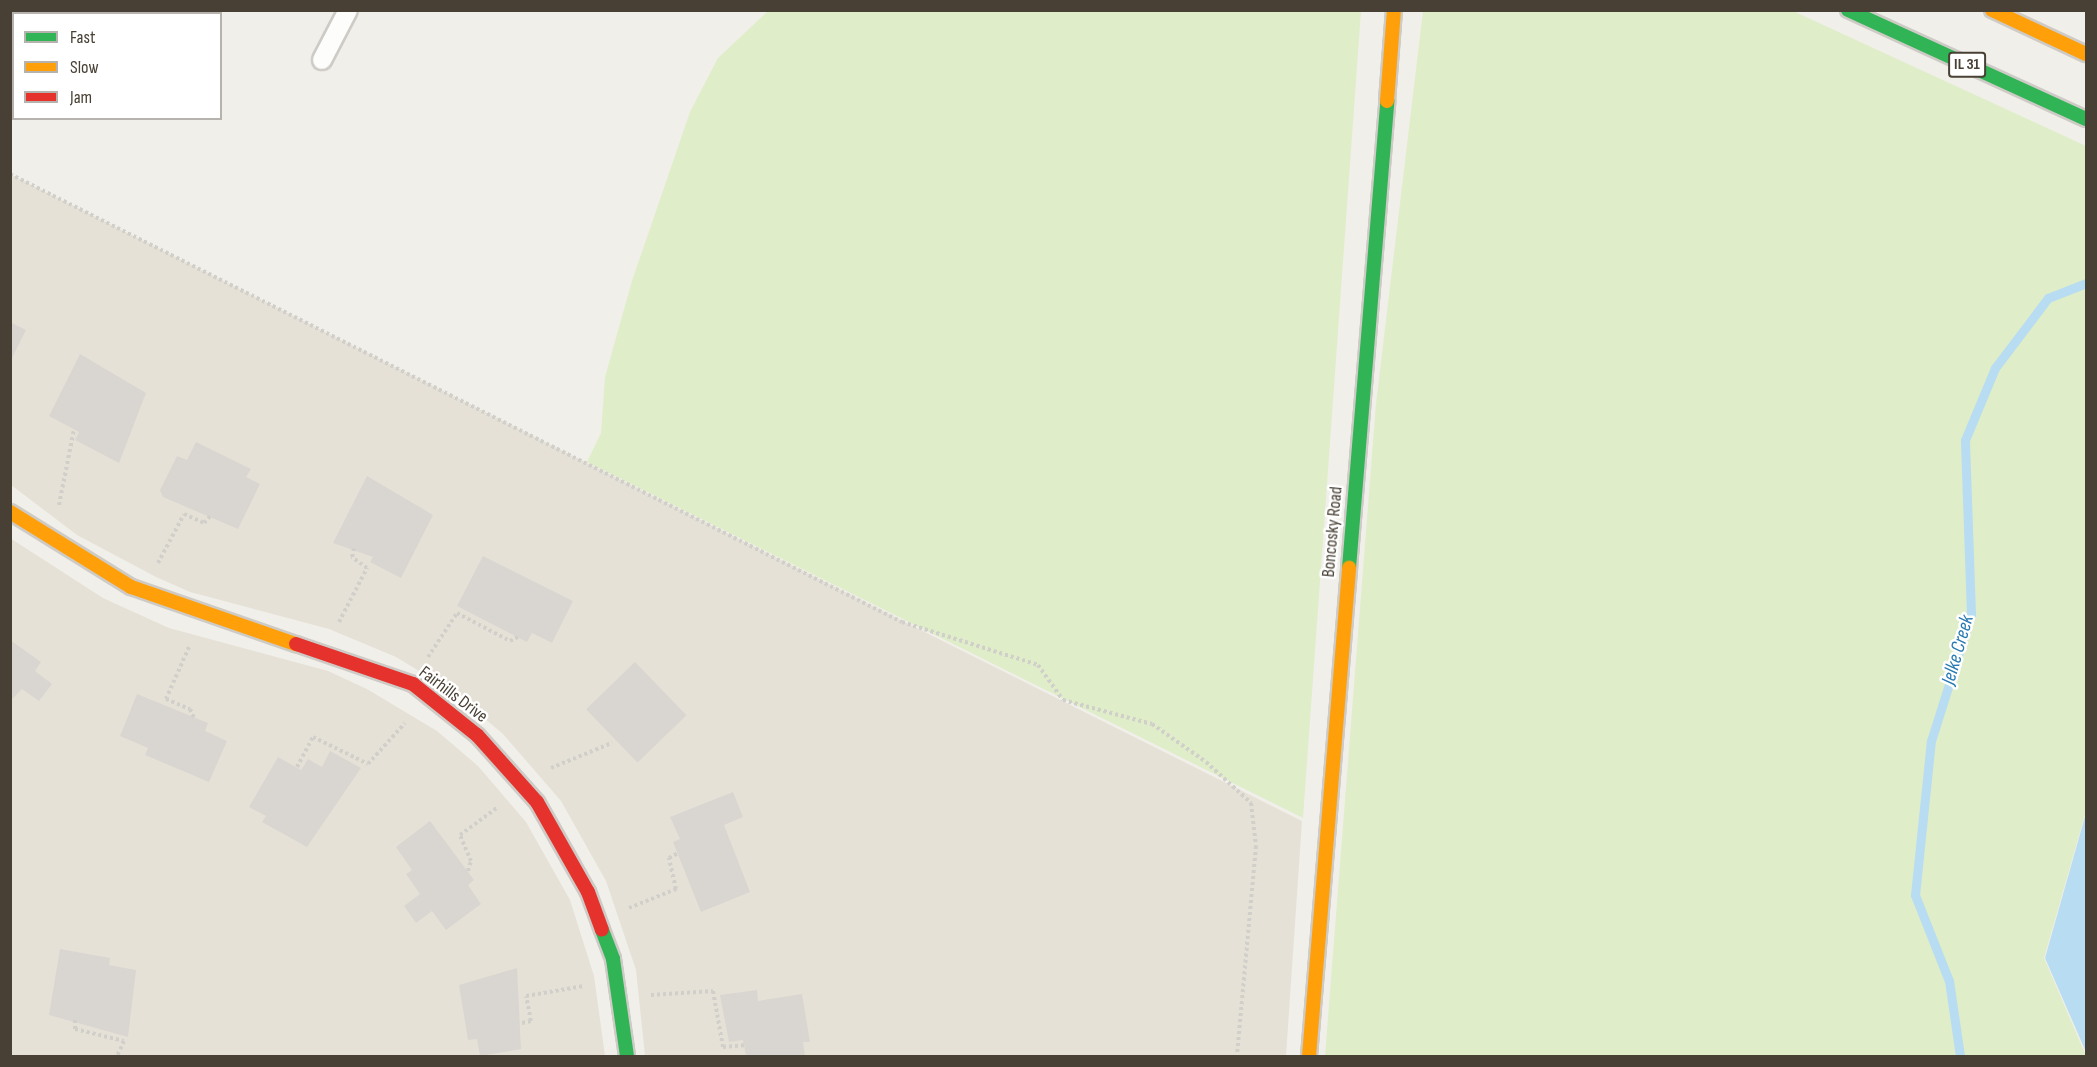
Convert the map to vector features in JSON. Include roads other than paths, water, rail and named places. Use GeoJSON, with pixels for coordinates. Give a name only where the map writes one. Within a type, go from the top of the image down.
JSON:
{"type":"FeatureCollection","features":[{"type":"Feature","properties":{"kind":"street","name":"Boncosky Road"},"geometry":{"type":"LineString","coordinates":[[1309,1056],[1394,10]]}},
{"type":"Feature","properties":{"kind":"street","name":"IL 31"},"geometry":{"type":"LineString","coordinates":[[1848,10],[2086,119]]}},
{"type":"Feature","properties":{"kind":"street"},"geometry":{"type":"LineString","coordinates":[[1992,10],[2086,54]]}},
{"type":"Feature","properties":{"kind":"street","name":"Fairhills Drive"},"geometry":{"type":"LineString","coordinates":[[10,512],[131,587],[413,684],[477,735],[537,802],[588,892],[613,959],[627,1056]]}},
{"type":"Feature","properties":{"kind":"lane"},"geometry":{"type":"LineString","coordinates":[[322,60],[348,10]]}},
{"type":"Feature","properties":{"kind":"water"},"geometry":{"type":"Polygon","coordinates":[[[2086,813],[2086,1052],[2045,958],[2086,813]]]}},
{"type":"Feature","properties":{"kind":"waterway","name":"Jelke Creek"},"geometry":{"type":"LineString","coordinates":[[1960,1056],[1949,981],[1915,895],[1931,741],[1971,614],[1965,440],[1995,368],[2048,298],[2086,283]]}}]}
